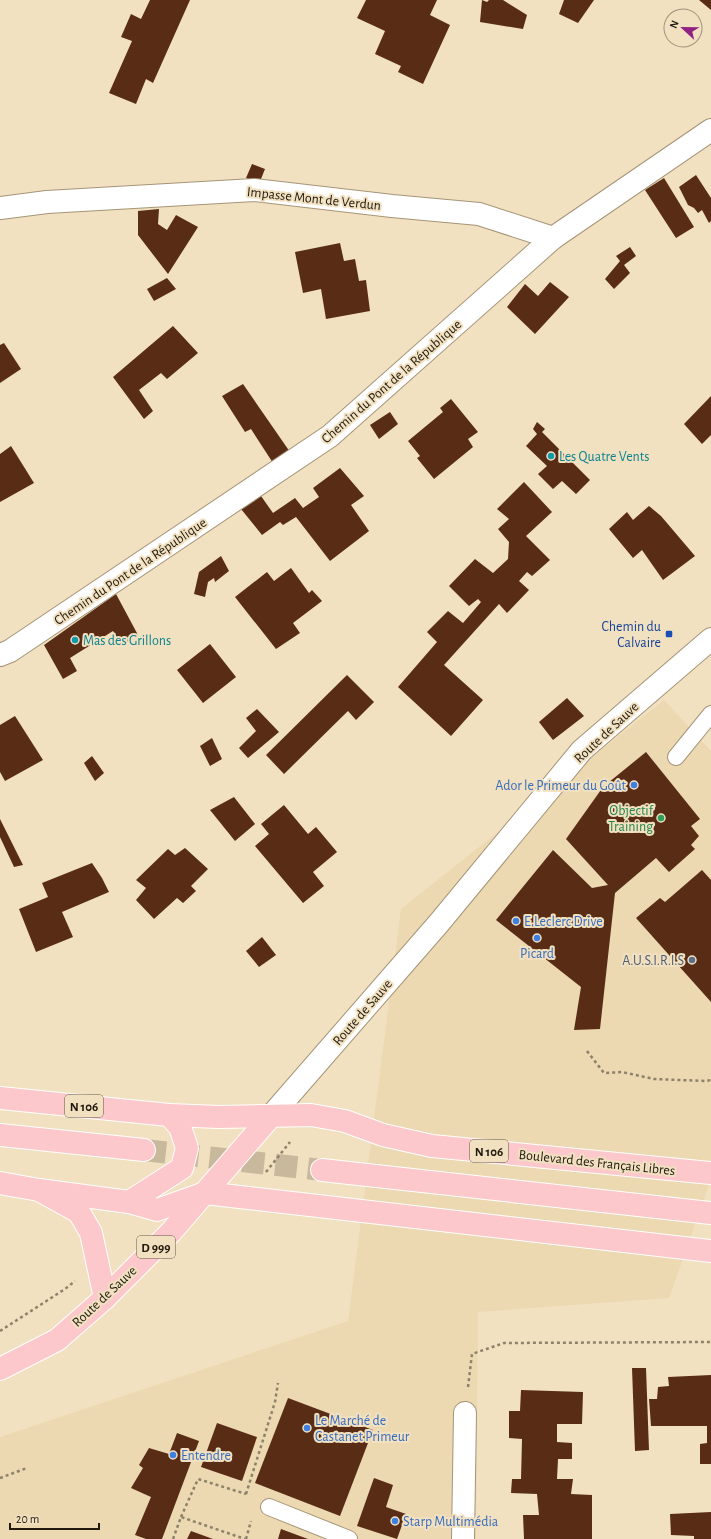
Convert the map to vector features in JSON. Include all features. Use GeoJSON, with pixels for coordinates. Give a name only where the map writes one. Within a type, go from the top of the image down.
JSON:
{"type":"FeatureCollection","features":[{"type":"Feature","properties":{"kind":"main road","name":"N 106"},"geometry":{"type":"LineString","coordinates":[[0,1098],[169,1115],[220,1117],[271,1116]]}},
{"type":"Feature","properties":{"kind":"main road"},"geometry":{"type":"LineString","coordinates":[[129,1202],[182,1168],[187,1148],[180,1127],[169,1115]]}},
{"type":"Feature","properties":{"kind":"main road","name":"Boulevard des Français Libres"},"geometry":{"type":"LineString","coordinates":[[271,1116],[311,1115],[345,1121],[384,1135],[432,1146],[711,1173]]}},
{"type":"Feature","properties":{"kind":"main road","name":"Route de Sauve"},"geometry":{"type":"LineString","coordinates":[[0,1369],[57,1340],[105,1298],[171,1232],[271,1116]]}},
{"type":"Feature","properties":{"kind":"main road"},"geometry":{"type":"LineString","coordinates":[[0,1135],[144,1150]]}},
{"type":"Feature","properties":{"kind":"main road"},"geometry":{"type":"LineString","coordinates":[[322,1170],[711,1213]]}},
{"type":"Feature","properties":{"kind":"main road"},"geometry":{"type":"LineString","coordinates":[[0,1183],[39,1190],[129,1202],[157,1210],[205,1194],[711,1251]]}},
{"type":"Feature","properties":{"kind":"main road"},"geometry":{"type":"LineString","coordinates":[[39,1190],[78,1212],[91,1233],[105,1298]]}},
{"type":"Feature","properties":{"kind":"street","name":"Chemin du Pont de la République"},"geometry":{"type":"LineString","coordinates":[[0,655],[10,651],[330,436],[553,238],[711,130]]}},
{"type":"Feature","properties":{"kind":"street","name":"Impasse Mont de Verdun"},"geometry":{"type":"LineString","coordinates":[[0,208],[47,202],[254,190],[392,206],[479,214],[553,238]]}},
{"type":"Feature","properties":{"kind":"street","name":"Route de Sauve"},"geometry":{"type":"LineString","coordinates":[[271,1116],[439,923],[582,750],[711,639]]}},
{"type":"Feature","properties":{"kind":"street"},"geometry":{"type":"LineString","coordinates":[[463,1539],[465,1413]]}},
{"type":"Feature","properties":{"kind":"lane"},"geometry":{"type":"LineString","coordinates":[[676,758],[711,714]]}},
{"type":"Feature","properties":{"kind":"lane"},"geometry":{"type":"LineString","coordinates":[[269,1507],[349,1539]]}},
{"type":"Feature","properties":{"kind":"path"},"geometry":{"type":"LineString","coordinates":[[587,1051],[604,1074],[622,1072],[654,1079],[711,1080]]}},
{"type":"Feature","properties":{"kind":"path"},"geometry":{"type":"LineString","coordinates":[[465,1413],[472,1354],[504,1343],[711,1342]]}},
{"type":"Feature","properties":{"kind":"path"},"geometry":{"type":"LineString","coordinates":[[246,1494],[275,1402],[278,1383]]}},
{"type":"Feature","properties":{"kind":"path"},"geometry":{"type":"LineString","coordinates":[[0,1478],[27,1468]]}},
{"type":"Feature","properties":{"kind":"path"},"geometry":{"type":"LineString","coordinates":[[173,1539],[198,1479],[253,1496]]}},
{"type":"Feature","properties":{"kind":"path"},"geometry":{"type":"LineString","coordinates":[[181,1517],[245,1539]]}},
{"type":"Feature","properties":{"kind":"shaded area"},"geometry":{"type":"Polygon","coordinates":[[[664,700],[711,751],[711,1179],[669,1298],[478,1312],[476,1539],[0,1539],[0,1437],[348,1321],[401,909],[664,700]]]}},
{"type":"Feature","properties":{"kind":"building"},"geometry":{"type":"Polygon","coordinates":[[[150,0],[190,0],[153,83],[146,79],[136,104],[109,93],[132,41],[121,37],[131,14],[141,19],[150,0]]]}},
{"type":"Feature","properties":{"kind":"building"},"geometry":{"type":"Polygon","coordinates":[[[366,0],[437,0],[430,15],[450,25],[423,84],[398,72],[401,66],[375,54],[385,31],[357,18],[366,0]]]}},
{"type":"Feature","properties":{"kind":"building"},"geometry":{"type":"Polygon","coordinates":[[[482,0],[487,2],[489,0],[503,0],[527,15],[523,29],[480,22],[482,0]]]}},
{"type":"Feature","properties":{"kind":"building"},"geometry":{"type":"Polygon","coordinates":[[[564,0],[594,0],[578,23],[559,14],[564,0]]]}},
{"type":"Feature","properties":{"kind":"building"},"geometry":{"type":"Polygon","coordinates":[[[699,0],[711,0],[711,10],[699,0]]]}},
{"type":"Feature","properties":{"kind":"building"},"geometry":{"type":"Polygon","coordinates":[[[252,164],[265,169],[259,184],[246,178],[252,164]]]}},
{"type":"Feature","properties":{"kind":"building"},"geometry":{"type":"Polygon","coordinates":[[[696,175],[711,198],[711,221],[709,223],[702,210],[698,213],[694,208],[688,205],[679,187],[696,175]]]}},
{"type":"Feature","properties":{"kind":"building"},"geometry":{"type":"Polygon","coordinates":[[[664,178],[694,227],[676,238],[645,190],[664,178]]]}},
{"type":"Feature","properties":{"kind":"building"},"geometry":{"type":"Polygon","coordinates":[[[159,209],[158,224],[167,230],[176,215],[198,227],[168,274],[138,235],[138,211],[159,209]]]}},
{"type":"Feature","properties":{"kind":"building"},"geometry":{"type":"Polygon","coordinates":[[[340,243],[344,261],[355,259],[359,281],[366,280],[370,311],[326,319],[321,289],[303,293],[295,252],[340,243]]]}},
{"type":"Feature","properties":{"kind":"building"},"geometry":{"type":"Polygon","coordinates":[[[630,247],[636,256],[624,265],[630,273],[614,289],[605,279],[620,261],[616,256],[630,247]]]}},
{"type":"Feature","properties":{"kind":"building"},"geometry":{"type":"Polygon","coordinates":[[[167,278],[176,289],[154,301],[147,289],[167,278]]]}},
{"type":"Feature","properties":{"kind":"building"},"geometry":{"type":"Polygon","coordinates":[[[550,282],[569,297],[535,334],[507,307],[525,284],[538,296],[550,282]]]}},
{"type":"Feature","properties":{"kind":"building"},"geometry":{"type":"Polygon","coordinates":[[[173,326],[198,353],[167,379],[161,373],[139,390],[153,411],[144,419],[113,377],[173,326]]]}},
{"type":"Feature","properties":{"kind":"building"},"geometry":{"type":"Polygon","coordinates":[[[4,343],[21,369],[0,383],[0,345],[4,343]]]}},
{"type":"Feature","properties":{"kind":"building"},"geometry":{"type":"Polygon","coordinates":[[[243,384],[290,452],[273,463],[251,429],[245,432],[222,396],[243,384]]]}},
{"type":"Feature","properties":{"kind":"building"},"geometry":{"type":"Polygon","coordinates":[[[711,396],[711,435],[702,444],[684,424],[711,396]]]}},
{"type":"Feature","properties":{"kind":"building"},"geometry":{"type":"Polygon","coordinates":[[[451,399],[478,432],[468,439],[473,447],[434,479],[417,458],[420,456],[408,441],[443,412],[440,408],[451,399]]]}},
{"type":"Feature","properties":{"kind":"building"},"geometry":{"type":"Polygon","coordinates":[[[390,412],[398,424],[379,439],[370,425],[390,412]]]}},
{"type":"Feature","properties":{"kind":"building","name":"Les Quatre Vents"},"geometry":{"type":"Polygon","coordinates":[[[537,422],[545,429],[542,432],[590,480],[576,494],[562,481],[553,489],[538,474],[547,466],[526,446],[537,434],[533,429],[537,422]]]}},
{"type":"Feature","properties":{"kind":"building"},"geometry":{"type":"Polygon","coordinates":[[[11,446],[34,483],[0,502],[0,454],[11,446]]]}},
{"type":"Feature","properties":{"kind":"building"},"geometry":{"type":"Polygon","coordinates":[[[340,468],[364,496],[351,505],[369,531],[330,561],[296,517],[283,525],[280,522],[262,535],[241,509],[261,496],[273,513],[295,498],[303,508],[319,497],[313,488],[340,468]]]}},
{"type":"Feature","properties":{"kind":"building"},"geometry":{"type":"Polygon","coordinates":[[[524,482],[552,512],[526,536],[550,560],[532,576],[527,572],[519,581],[529,590],[507,613],[499,604],[444,665],[483,700],[451,736],[398,687],[437,642],[427,632],[448,611],[463,623],[481,602],[478,599],[469,606],[449,586],[475,559],[493,573],[508,559],[509,542],[498,529],[509,519],[497,509],[524,482]]]}},
{"type":"Feature","properties":{"kind":"building"},"geometry":{"type":"Polygon","coordinates":[[[649,506],[661,516],[695,556],[663,580],[642,550],[633,558],[609,529],[627,512],[633,520],[649,506]]]}},
{"type":"Feature","properties":{"kind":"building"},"geometry":{"type":"Polygon","coordinates":[[[221,556],[229,571],[215,582],[214,578],[208,582],[205,597],[194,594],[199,572],[221,556]]]}},
{"type":"Feature","properties":{"kind":"building"},"geometry":{"type":"Polygon","coordinates":[[[291,568],[309,593],[312,590],[322,601],[293,623],[300,633],[276,649],[235,597],[267,572],[274,581],[291,568]]]}},
{"type":"Feature","properties":{"kind":"building","name":"Mas des Grillons"},"geometry":{"type":"Polygon","coordinates":[[[116,594],[138,635],[122,645],[113,631],[70,658],[77,671],[63,679],[44,645],[116,594]]]}},
{"type":"Feature","properties":{"kind":"building"},"geometry":{"type":"Polygon","coordinates":[[[210,644],[236,677],[203,703],[177,670],[210,644]]]}},
{"type":"Feature","properties":{"kind":"building"},"geometry":{"type":"Polygon","coordinates":[[[347,675],[374,702],[356,720],[348,711],[284,774],[266,755],[347,675]]]}},
{"type":"Feature","properties":{"kind":"building"},"geometry":{"type":"Polygon","coordinates":[[[567,698],[584,716],[553,740],[539,722],[567,698]]]}},
{"type":"Feature","properties":{"kind":"building"},"geometry":{"type":"Polygon","coordinates":[[[257,709],[279,732],[248,758],[239,748],[256,731],[246,718],[257,709]]]}},
{"type":"Feature","properties":{"kind":"building"},"geometry":{"type":"Polygon","coordinates":[[[15,716],[43,760],[5,781],[0,772],[0,725],[15,716]]]}},
{"type":"Feature","properties":{"kind":"building"},"geometry":{"type":"Polygon","coordinates":[[[212,738],[222,759],[210,766],[200,746],[212,738]]]}},
{"type":"Feature","properties":{"kind":"building"},"geometry":{"type":"Polygon","coordinates":[[[646,752],[700,819],[691,826],[699,836],[691,845],[695,849],[669,872],[656,858],[615,893],[600,1029],[574,1030],[581,987],[496,920],[553,850],[592,888],[608,885],[566,839],[603,787],[646,752]]]}},
{"type":"Feature","properties":{"kind":"building"},"geometry":{"type":"Polygon","coordinates":[[[92,756],[104,773],[95,781],[84,763],[92,756]]]}},
{"type":"Feature","properties":{"kind":"building"},"geometry":{"type":"Polygon","coordinates":[[[234,797],[255,824],[235,841],[210,810],[234,797]]]}},
{"type":"Feature","properties":{"kind":"building"},"geometry":{"type":"Polygon","coordinates":[[[284,805],[308,834],[316,827],[337,852],[313,872],[324,886],[303,903],[255,846],[269,834],[261,824],[284,805]]]}},
{"type":"Feature","properties":{"kind":"building"},"geometry":{"type":"Polygon","coordinates":[[[0,819],[23,865],[14,867],[0,837],[0,819]]]}},
{"type":"Feature","properties":{"kind":"building"},"geometry":{"type":"Polygon","coordinates":[[[185,848],[208,869],[191,886],[196,891],[183,903],[177,898],[154,919],[136,900],[146,888],[136,880],[168,849],[175,855],[185,848]]]}},
{"type":"Feature","properties":{"kind":"building"},"geometry":{"type":"Polygon","coordinates":[[[92,863],[109,892],[62,912],[73,937],[36,952],[19,909],[48,897],[42,883],[92,863]]]}},
{"type":"Feature","properties":{"kind":"building","name":"A.U.S.I.R.I.S"},"geometry":{"type":"Polygon","coordinates":[[[702,870],[711,880],[711,1002],[636,918],[660,898],[665,902],[702,870]]]}},
{"type":"Feature","properties":{"kind":"building"},"geometry":{"type":"Polygon","coordinates":[[[262,937],[276,955],[259,967],[246,951],[262,937]]]}},
{"type":"Feature","properties":{"kind":"building"},"geometry":{"type":"Polygon","coordinates":[[[632,1368],[646,1368],[649,1450],[635,1451],[632,1368]]]}},
{"type":"Feature","properties":{"kind":"building"},"geometry":{"type":"Polygon","coordinates":[[[711,1375],[711,1464],[700,1464],[700,1444],[707,1443],[707,1426],[651,1426],[649,1399],[657,1399],[658,1387],[669,1386],[668,1377],[711,1375]]]}},
{"type":"Feature","properties":{"kind":"building"},"geometry":{"type":"Polygon","coordinates":[[[521,1390],[583,1392],[582,1424],[557,1424],[557,1442],[572,1443],[572,1459],[558,1459],[557,1479],[573,1479],[571,1494],[592,1495],[592,1539],[524,1539],[523,1515],[539,1515],[537,1494],[511,1493],[512,1479],[521,1479],[522,1439],[509,1438],[509,1411],[520,1411],[521,1390]]]}},
{"type":"Feature","properties":{"kind":"building"},"geometry":{"type":"Polygon","coordinates":[[[288,1398],[373,1430],[340,1516],[255,1483],[288,1398]]]}},
{"type":"Feature","properties":{"kind":"building"},"geometry":{"type":"Polygon","coordinates":[[[217,1423],[257,1437],[242,1481],[201,1467],[217,1423]]]}},
{"type":"Feature","properties":{"kind":"building"},"geometry":{"type":"Polygon","coordinates":[[[177,1433],[199,1441],[162,1539],[146,1539],[135,1535],[151,1497],[131,1488],[143,1468],[139,1465],[149,1448],[169,1454],[177,1433]]]}},
{"type":"Feature","properties":{"kind":"building"},"geometry":{"type":"Polygon","coordinates":[[[374,1478],[393,1485],[386,1507],[406,1514],[397,1539],[357,1526],[374,1478]]]}},
{"type":"Feature","properties":{"kind":"building"},"geometry":{"type":"Polygon","coordinates":[[[711,1512],[711,1539],[694,1539],[694,1536],[671,1535],[670,1514],[711,1512]]]}},
{"type":"Feature","properties":{"kind":"building"},"geometry":{"type":"Polygon","coordinates":[[[281,1529],[308,1539],[278,1539],[281,1529]]]}},
{"type":"Feature","properties":{"kind":"building"},"geometry":{"type":"Polygon","coordinates":[[[191,1531],[213,1539],[187,1539],[191,1531]]]}},
{"type":"Feature","properties":{"kind":"tunnel"},"geometry":{"type":"LineString","coordinates":[[144,1150],[322,1170]]}},
{"type":"Feature","properties":{"kind":"place","name":"Les Quatre Vents"},"geometry":{"type":"Point","coordinates":[551,456]}},
{"type":"Feature","properties":{"kind":"place","name":"Chemin du Calvaire"},"geometry":{"type":"Point","coordinates":[669,634]}},
{"type":"Feature","properties":{"kind":"place","name":"Mas des Grillons"},"geometry":{"type":"Point","coordinates":[75,640]}},
{"type":"Feature","properties":{"kind":"place","name":"Ador le Primeur du Goût"},"geometry":{"type":"Point","coordinates":[634,785]}},
{"type":"Feature","properties":{"kind":"place","name":"Objectif Training"},"geometry":{"type":"Point","coordinates":[661,818]}},
{"type":"Feature","properties":{"kind":"place","name":"E.Leclerc Drive"},"geometry":{"type":"Point","coordinates":[516,921]}},
{"type":"Feature","properties":{"kind":"place","name":"Picard"},"geometry":{"type":"Point","coordinates":[537,938]}},
{"type":"Feature","properties":{"kind":"place","name":"A.U.S.I.R.I.S"},"geometry":{"type":"Point","coordinates":[692,960]}},
{"type":"Feature","properties":{"kind":"place","name":"Le Marché de Castanet Primeur"},"geometry":{"type":"Point","coordinates":[307,1428]}},
{"type":"Feature","properties":{"kind":"place","name":"Entendre"},"geometry":{"type":"Point","coordinates":[173,1455]}},
{"type":"Feature","properties":{"kind":"place","name":"Starp Multimédia"},"geometry":{"type":"Point","coordinates":[395,1521]}}]}
